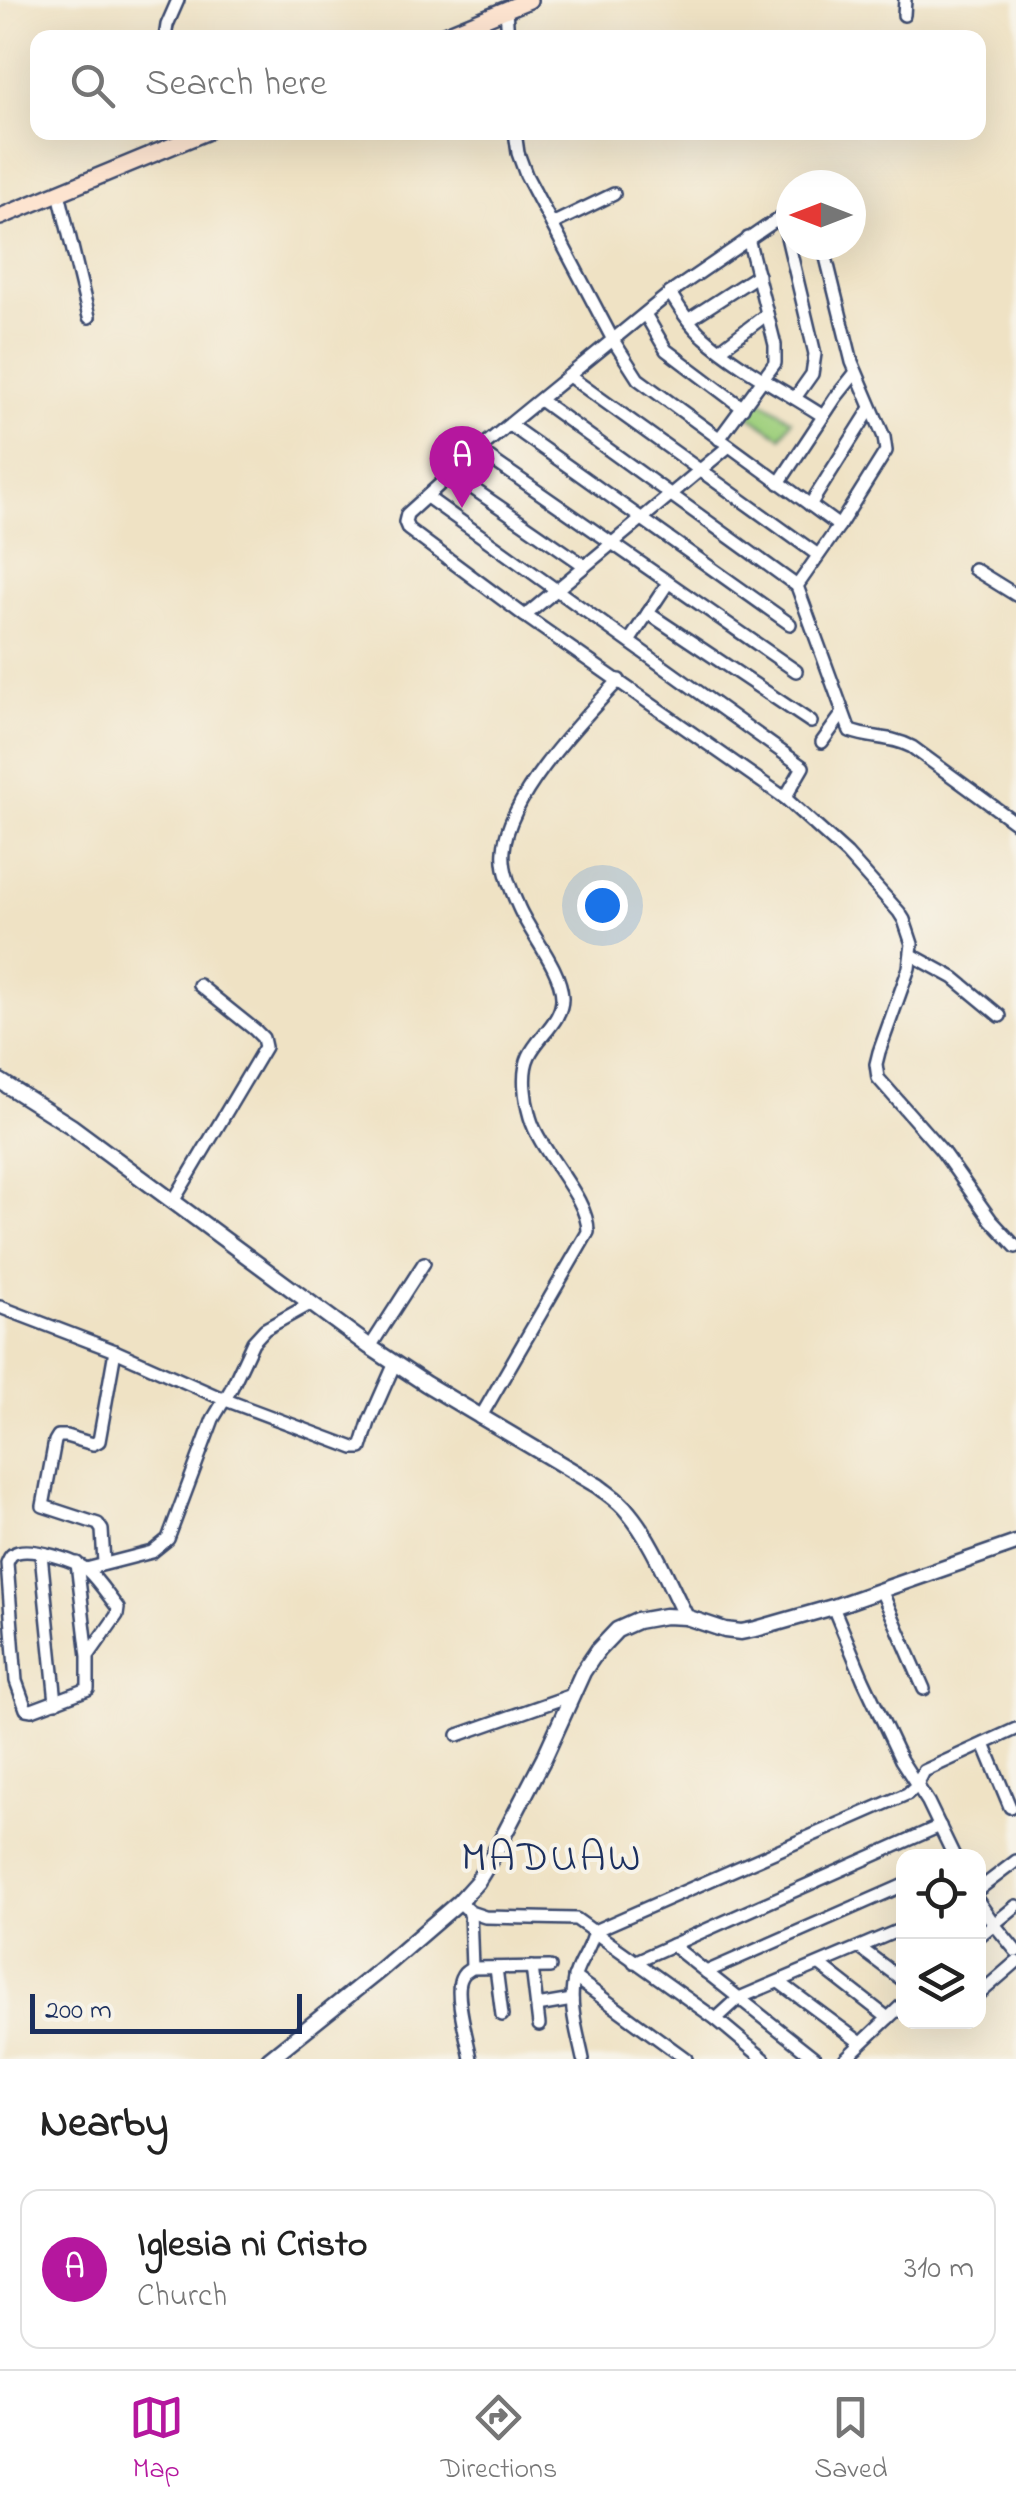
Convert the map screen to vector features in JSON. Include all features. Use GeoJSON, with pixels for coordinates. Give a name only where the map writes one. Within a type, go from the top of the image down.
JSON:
{"type":"FeatureCollection","features":[{"type":"Feature","properties":{"kind":"main road"},"geometry":{"type":"LineString","coordinates":[[457,30],[528,0]]}},
{"type":"Feature","properties":{"kind":"main road"},"geometry":{"type":"LineString","coordinates":[[0,217],[167,140]]}},
{"type":"Feature","properties":{"kind":"street"},"geometry":{"type":"LineString","coordinates":[[166,30],[178,0]]}},
{"type":"Feature","properties":{"kind":"street"},"geometry":{"type":"LineString","coordinates":[[904,15],[905,0]]}},
{"type":"Feature","properties":{"kind":"street"},"geometry":{"type":"LineString","coordinates":[[506,10],[507,30]]}},
{"type":"Feature","properties":{"kind":"street"},"geometry":{"type":"LineString","coordinates":[[517,140],[521,163],[613,340],[638,379],[839,526]]}},
{"type":"Feature","properties":{"kind":"street"},"geometry":{"type":"LineString","coordinates":[[59,193],[89,317]]}},
{"type":"Feature","properties":{"kind":"street"},"geometry":{"type":"LineString","coordinates":[[552,224],[614,194]]}},
{"type":"Feature","properties":{"kind":"street"},"geometry":{"type":"LineString","coordinates":[[776,220],[644,314],[478,450],[408,514],[406,526],[525,616],[785,798],[890,900],[904,920],[912,955],[879,1052],[878,1078],[942,1151],[1016,1247]]}},
{"type":"Feature","properties":{"kind":"street"},"geometry":{"type":"LineString","coordinates":[[525,616],[700,470],[724,443],[775,363],[768,314],[748,238]]}},
{"type":"Feature","properties":{"kind":"street"},"geometry":{"type":"LineString","coordinates":[[795,398],[812,374],[816,354],[796,260]]}},
{"type":"Feature","properties":{"kind":"street"},"geometry":{"type":"LineString","coordinates":[[797,586],[886,451],[884,437],[848,349],[827,260]]}},
{"type":"Feature","properties":{"kind":"street"},"geometry":{"type":"LineString","coordinates":[[688,320],[758,275]]}},
{"type":"Feature","properties":{"kind":"street"},"geometry":{"type":"LineString","coordinates":[[670,294],[705,338],[823,416]]}},
{"type":"Feature","properties":{"kind":"street"},"geometry":{"type":"LineString","coordinates":[[644,314],[666,350],[743,408]]}},
{"type":"Feature","properties":{"kind":"street"},"geometry":{"type":"LineString","coordinates":[[720,349],[768,314]]}},
{"type":"Feature","properties":{"kind":"street"},"geometry":{"type":"LineString","coordinates":[[778,482],[856,372]]}},
{"type":"Feature","properties":{"kind":"street"},"geometry":{"type":"LineString","coordinates":[[569,376],[818,555]]}},
{"type":"Feature","properties":{"kind":"street"},"geometry":{"type":"LineString","coordinates":[[540,400],[797,586],[850,730],[912,747],[1016,823]]}},
{"type":"Feature","properties":{"kind":"street"},"geometry":{"type":"LineString","coordinates":[[810,505],[871,408]]}},
{"type":"Feature","properties":{"kind":"street"},"geometry":{"type":"LineString","coordinates":[[510,424],[790,624]]}},
{"type":"Feature","properties":{"kind":"street"},"geometry":{"type":"LineString","coordinates":[[478,450],[796,671]]}},
{"type":"Feature","properties":{"kind":"street"},"geometry":{"type":"LineString","coordinates":[[452,474],[585,566]]}},
{"type":"Feature","properties":{"kind":"street"},"geometry":{"type":"LineString","coordinates":[[427,496],[803,767],[785,798]]}},
{"type":"Feature","properties":{"kind":"street"},"geometry":{"type":"LineString","coordinates":[[974,569],[1016,595]]}},
{"type":"Feature","properties":{"kind":"street"},"geometry":{"type":"LineString","coordinates":[[630,640],[668,583]]}},
{"type":"Feature","properties":{"kind":"street"},"geometry":{"type":"LineString","coordinates":[[648,613],[812,722]]}},
{"type":"Feature","properties":{"kind":"street"},"geometry":{"type":"LineString","coordinates":[[480,1418],[588,1232],[588,1222],[530,1120],[526,1065],[554,1021],[562,994],[517,905],[503,862],[504,844],[523,799],[544,768],[619,680]]}},
{"type":"Feature","properties":{"kind":"street"},"geometry":{"type":"LineString","coordinates":[[822,742],[843,713]]}},
{"type":"Feature","properties":{"kind":"street"},"geometry":{"type":"LineString","coordinates":[[912,955],[954,978],[1000,1016]]}},
{"type":"Feature","properties":{"kind":"street"},"geometry":{"type":"LineString","coordinates":[[174,1200],[264,1047],[264,1038],[198,985]]}},
{"type":"Feature","properties":{"kind":"street"},"geometry":{"type":"LineString","coordinates":[[0,1081],[22,1092],[174,1200],[370,1347],[619,1502],[640,1531],[686,1617]]}},
{"type":"Feature","properties":{"kind":"street"},"geometry":{"type":"LineString","coordinates":[[370,1347],[424,1264]]}},
{"type":"Feature","properties":{"kind":"street"},"geometry":{"type":"LineString","coordinates":[[81,1566],[88,1689],[26,1709],[16,1681],[7,1564],[12,1555],[41,1554],[81,1566],[152,1552],[168,1540],[213,1419],[258,1334],[312,1302]]}},
{"type":"Feature","properties":{"kind":"street"},"geometry":{"type":"LineString","coordinates":[[0,1307],[354,1448],[361,1448],[395,1363]]}},
{"type":"Feature","properties":{"kind":"street"},"geometry":{"type":"LineString","coordinates":[[104,1563],[102,1530],[98,1524],[43,1506],[58,1436],[93,1444],[98,1441],[116,1351]]}},
{"type":"Feature","properties":{"kind":"street"},"geometry":{"type":"LineString","coordinates":[[269,2059],[464,1907],[544,1758],[572,1695],[598,1650],[617,1630],[664,1616],[686,1617],[725,1630],[756,1630],[1016,1545]]}},
{"type":"Feature","properties":{"kind":"street"},"geometry":{"type":"LineString","coordinates":[[41,1554],[56,1702]]}},
{"type":"Feature","properties":{"kind":"street"},"geometry":{"type":"LineString","coordinates":[[81,1566],[119,1611],[88,1656]]}},
{"type":"Feature","properties":{"kind":"street"},"geometry":{"type":"LineString","coordinates":[[881,1590],[924,1689]]}},
{"type":"Feature","properties":{"kind":"street"},"geometry":{"type":"LineString","coordinates":[[833,1607],[890,1739],[951,1849]]}},
{"type":"Feature","properties":{"kind":"street"},"geometry":{"type":"LineString","coordinates":[[458,1736],[572,1695]]}},
{"type":"Feature","properties":{"kind":"street"},"geometry":{"type":"LineString","coordinates":[[582,2059],[572,2000],[574,1978],[599,1935],[907,1794],[924,1771],[1016,1729]]}},
{"type":"Feature","properties":{"kind":"street"},"geometry":{"type":"LineString","coordinates":[[984,1744],[1010,1807]]}},
{"type":"Feature","properties":{"kind":"street"},"geometry":{"type":"LineString","coordinates":[[634,1962],[940,1826]]}},
{"type":"Feature","properties":{"kind":"street"},"geometry":{"type":"LineString","coordinates":[[986,1884],[1016,1861]]}},
{"type":"Feature","properties":{"kind":"street"},"geometry":{"type":"LineString","coordinates":[[706,1972],[896,1889]]}},
{"type":"Feature","properties":{"kind":"street"},"geometry":{"type":"LineString","coordinates":[[986,1930],[1016,1906]]}},
{"type":"Feature","properties":{"kind":"street"},"geometry":{"type":"LineString","coordinates":[[464,1907],[485,1917],[568,1917],[584,1923],[764,2059]]}},
{"type":"Feature","properties":{"kind":"street"},"geometry":{"type":"LineString","coordinates":[[464,1907],[472,1968]]}},
{"type":"Feature","properties":{"kind":"street"},"geometry":{"type":"LineString","coordinates":[[986,1913],[1016,1951]]}},
{"type":"Feature","properties":{"kind":"street"},"geometry":{"type":"LineString","coordinates":[[716,2019],[739,1998],[896,1932]]}},
{"type":"Feature","properties":{"kind":"street"},"geometry":{"type":"LineString","coordinates":[[672,1945],[816,2059]]}},
{"type":"Feature","properties":{"kind":"street"},"geometry":{"type":"LineString","coordinates":[[860,1948],[896,1976]]}},
{"type":"Feature","properties":{"kind":"street"},"geometry":{"type":"LineString","coordinates":[[986,1988],[1016,1962]]}},
{"type":"Feature","properties":{"kind":"street"},"geometry":{"type":"LineString","coordinates":[[820,1965],[888,2018]]}},
{"type":"Feature","properties":{"kind":"street"},"geometry":{"type":"LineString","coordinates":[[472,2059],[460,1986],[464,1974],[472,1968],[550,1966]]}},
{"type":"Feature","properties":{"kind":"street"},"geometry":{"type":"LineString","coordinates":[[532,1967],[538,2025]]}},
{"type":"Feature","properties":{"kind":"street"},"geometry":{"type":"LineString","coordinates":[[496,1968],[502,2015]]}},
{"type":"Feature","properties":{"kind":"street"},"geometry":{"type":"LineString","coordinates":[[574,1978],[686,2059]]}},
{"type":"Feature","properties":{"kind":"street"},"geometry":{"type":"LineString","coordinates":[[780,1982],[861,2043]]}},
{"type":"Feature","properties":{"kind":"street"},"geometry":{"type":"LineString","coordinates":[[537,2006],[572,2000]]}},
{"type":"Feature","properties":{"kind":"street"},"geometry":{"type":"LineString","coordinates":[[846,2059],[896,2010]]}},
{"type":"Feature","properties":{"kind":"green space"},"geometry":{"type":"Polygon","coordinates":[[[757,397],[792,420],[781,437],[746,414],[757,397]]]}},
{"type":"Feature","properties":{"kind":"place","name":"Iglesia ni Cristo"},"geometry":{"type":"Point","coordinates":[462,508]}},
{"type":"Feature","properties":{"kind":"district","name":"MADUAW"},"geometry":{"type":"Point","coordinates":[552,1855]}}]}
